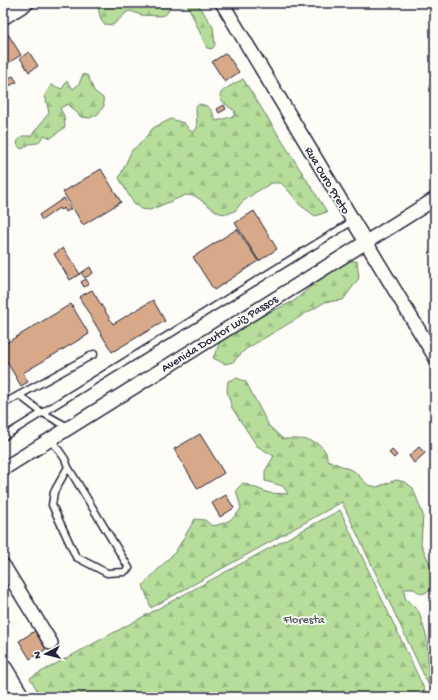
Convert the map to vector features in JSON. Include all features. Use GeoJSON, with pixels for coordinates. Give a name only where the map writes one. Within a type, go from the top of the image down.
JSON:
{"type":"FeatureCollection","features":[{"type":"Feature","properties":{"kind":"street"},"geometry":{"type":"LineString","coordinates":[[3,18],[27,3]]}},
{"type":"Feature","properties":{"kind":"street","name":"Rua Ouro Preto"},"geometry":{"type":"LineString","coordinates":[[222,3],[435,357]]}},
{"type":"Feature","properties":{"kind":"street","name":"Avenida Doutor Luiz Passos"},"geometry":{"type":"LineString","coordinates":[[3,468],[435,199]]}},
{"type":"Feature","properties":{"kind":"street"},"geometry":{"type":"LineString","coordinates":[[3,565],[51,643]]}},
{"type":"Feature","properties":{"kind":"street"},"geometry":{"type":"LineString","coordinates":[[3,669],[20,697]]}},
{"type":"Feature","properties":{"kind":"lane"},"geometry":{"type":"LineString","coordinates":[[3,437],[41,412],[353,222]]}},
{"type":"Feature","properties":{"kind":"lane"},"geometry":{"type":"LineString","coordinates":[[3,404],[94,354]]}},
{"type":"Feature","properties":{"kind":"lane"},"geometry":{"type":"LineString","coordinates":[[19,395],[41,412],[68,427]]}},
{"type":"Feature","properties":{"kind":"lane"},"geometry":{"type":"LineString","coordinates":[[51,439],[65,459],[68,467],[129,568],[124,572],[107,573],[76,557],[52,505],[54,492],[68,467]]}},
{"type":"Feature","properties":{"kind":"green space"},"geometry":{"type":"Polygon","coordinates":[[[97,3],[170,3],[168,12],[165,15],[141,15],[131,11],[127,12],[113,25],[104,24],[101,20],[97,3]]]}},
{"type":"Feature","properties":{"kind":"green space"},"geometry":{"type":"Polygon","coordinates":[[[185,3],[197,3],[213,27],[215,45],[212,49],[207,48],[189,8],[185,3]]]}},
{"type":"Feature","properties":{"kind":"green space"},"geometry":{"type":"Polygon","coordinates":[[[83,74],[88,76],[94,91],[103,98],[104,106],[98,114],[90,118],[81,117],[68,104],[60,108],[64,116],[65,127],[51,138],[44,135],[38,143],[29,144],[21,149],[17,142],[22,136],[31,136],[49,113],[45,95],[51,85],[62,89],[67,81],[73,89],[79,84],[83,74]]]}},
{"type":"Feature","properties":{"kind":"green space"},"geometry":{"type":"Polygon","coordinates":[[[243,79],[327,212],[315,216],[300,205],[281,183],[272,183],[256,192],[242,202],[236,210],[228,214],[219,213],[195,196],[186,195],[150,210],[141,209],[134,204],[119,178],[132,150],[140,144],[153,128],[171,119],[184,123],[190,131],[194,132],[197,128],[196,107],[199,104],[209,107],[216,121],[234,116],[235,111],[222,101],[220,97],[224,90],[243,79]]]}},
{"type":"Feature","properties":{"kind":"green space"},"geometry":{"type":"Polygon","coordinates":[[[348,261],[357,261],[359,278],[343,300],[325,302],[246,349],[233,362],[225,364],[213,358],[220,342],[260,317],[294,301],[316,282],[348,261]]]}},
{"type":"Feature","properties":{"kind":"green space"},"geometry":{"type":"Polygon","coordinates":[[[237,378],[246,382],[269,426],[283,439],[306,440],[317,443],[326,452],[327,460],[354,471],[368,485],[377,487],[396,480],[405,482],[413,488],[423,515],[421,544],[432,569],[432,580],[430,591],[421,594],[414,589],[404,589],[405,598],[419,612],[427,638],[429,686],[342,502],[151,608],[143,585],[176,551],[195,519],[205,520],[212,526],[221,524],[233,518],[241,508],[236,490],[243,483],[269,493],[288,494],[283,486],[265,481],[265,471],[274,456],[257,446],[232,408],[227,391],[228,381],[237,378]]]}},
{"type":"Feature","properties":{"kind":"green space","name":"Floresta"},"geometry":{"type":"Polygon","coordinates":[[[340,510],[428,697],[41,697],[30,678],[340,510]]]}},
{"type":"Feature","properties":{"kind":"building"},"geometry":{"type":"Polygon","coordinates":[[[8,34],[21,55],[5,65],[3,61],[3,37],[8,34]]]}},
{"type":"Feature","properties":{"kind":"building"},"geometry":{"type":"Polygon","coordinates":[[[29,52],[38,66],[29,72],[20,58],[29,52]]]}},
{"type":"Feature","properties":{"kind":"building"},"geometry":{"type":"Polygon","coordinates":[[[226,53],[239,72],[225,82],[212,62],[226,53]]]}},
{"type":"Feature","properties":{"kind":"building"},"geometry":{"type":"Polygon","coordinates":[[[13,76],[17,82],[9,86],[5,80],[13,76]]]}},
{"type":"Feature","properties":{"kind":"building"},"geometry":{"type":"Polygon","coordinates":[[[224,105],[226,109],[219,113],[217,109],[224,105]]]}},
{"type":"Feature","properties":{"kind":"building"},"geometry":{"type":"Polygon","coordinates":[[[101,169],[121,202],[83,225],[63,192],[101,169]]]}},
{"type":"Feature","properties":{"kind":"building"},"geometry":{"type":"Polygon","coordinates":[[[64,198],[71,209],[66,212],[64,208],[60,210],[59,208],[42,220],[39,215],[64,198]]]}},
{"type":"Feature","properties":{"kind":"building"},"geometry":{"type":"Polygon","coordinates":[[[254,211],[277,249],[259,261],[235,223],[254,211]]]}},
{"type":"Feature","properties":{"kind":"building"},"geometry":{"type":"Polygon","coordinates":[[[237,229],[258,261],[214,290],[193,257],[237,229]]]}},
{"type":"Feature","properties":{"kind":"building"},"geometry":{"type":"Polygon","coordinates":[[[63,248],[80,274],[70,280],[54,254],[63,248]]]}},
{"type":"Feature","properties":{"kind":"building"},"geometry":{"type":"Polygon","coordinates":[[[90,267],[93,273],[85,278],[81,273],[90,267]]]}},
{"type":"Feature","properties":{"kind":"building"},"geometry":{"type":"Polygon","coordinates":[[[86,279],[89,284],[84,287],[81,282],[86,279]]]}},
{"type":"Feature","properties":{"kind":"building"},"geometry":{"type":"Polygon","coordinates":[[[92,290],[113,324],[153,300],[165,321],[112,352],[79,297],[92,290]]]}},
{"type":"Feature","properties":{"kind":"building"},"geometry":{"type":"Polygon","coordinates":[[[71,304],[89,334],[23,373],[28,382],[21,386],[3,355],[3,345],[71,304]]]}},
{"type":"Feature","properties":{"kind":"building"},"geometry":{"type":"Polygon","coordinates":[[[200,434],[224,473],[198,489],[174,449],[200,434]]]}},
{"type":"Feature","properties":{"kind":"building"},"geometry":{"type":"Polygon","coordinates":[[[419,447],[425,453],[414,463],[409,456],[419,447]]]}},
{"type":"Feature","properties":{"kind":"building"},"geometry":{"type":"Polygon","coordinates":[[[392,450],[397,455],[394,458],[389,453],[392,450]]]}},
{"type":"Feature","properties":{"kind":"building"},"geometry":{"type":"Polygon","coordinates":[[[226,495],[234,508],[220,517],[212,503],[226,495]]]}},
{"type":"Feature","properties":{"kind":"building"},"geometry":{"type":"Polygon","coordinates":[[[35,631],[46,649],[30,659],[19,641],[35,631]]]}}]}
